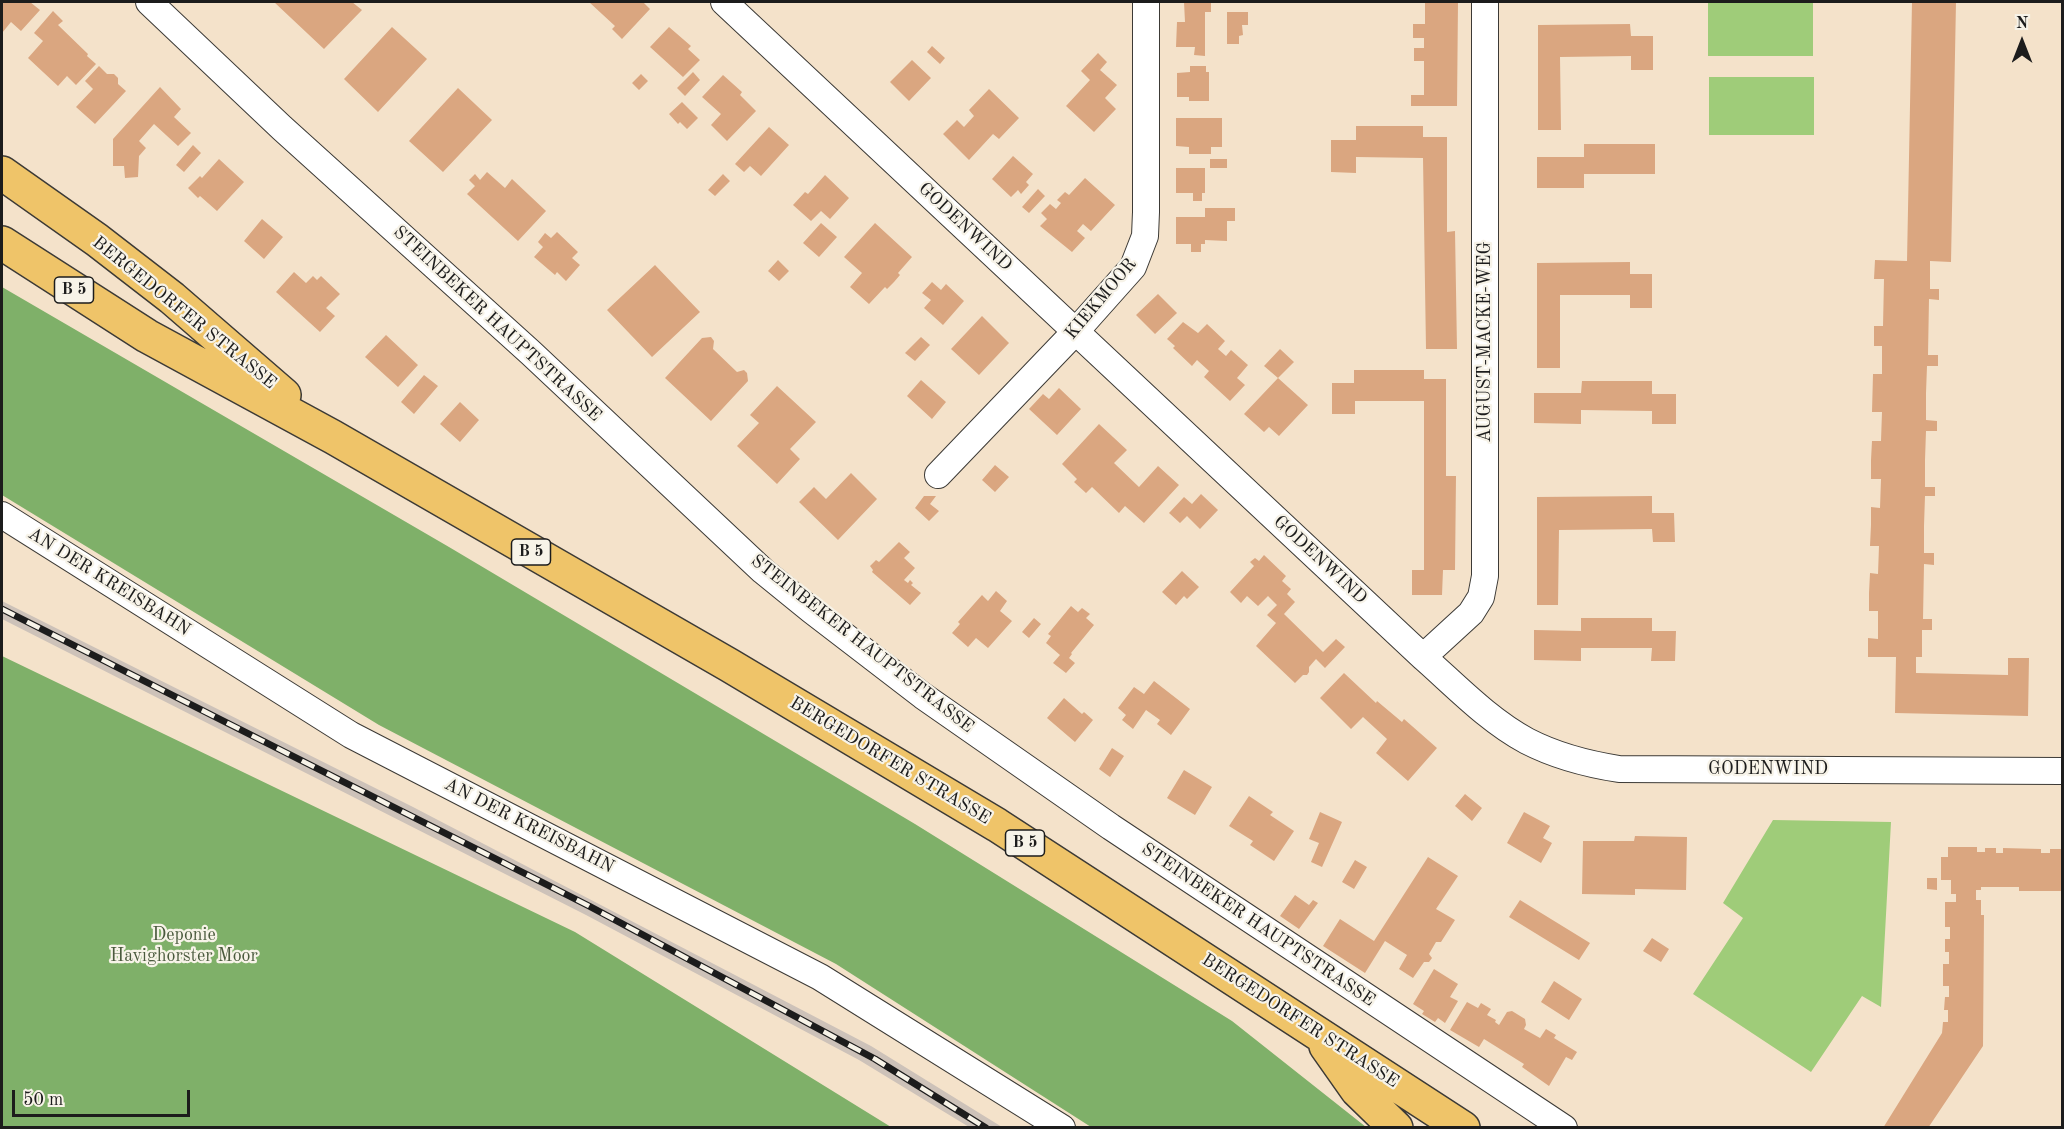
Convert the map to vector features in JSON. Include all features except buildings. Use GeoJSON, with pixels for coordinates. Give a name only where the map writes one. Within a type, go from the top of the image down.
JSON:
{"type":"FeatureCollection","features":[{"type":"Feature","properties":{"kind":"main road","name":"BERGEDORFER STRASSE"},"geometry":{"type":"LineString","coordinates":[[2,173],[97,240],[172,298],[333,437]]}},
{"type":"Feature","properties":{"kind":"main road","name":"BERGEDORFER STRASSE"},"geometry":{"type":"LineString","coordinates":[[2,243],[147,336],[333,437],[729,665],[997,825],[1463,1128]]}},
{"type":"Feature","properties":{"kind":"main road"},"geometry":{"type":"LineString","coordinates":[[1315,1030],[1357,1090],[1396,1128]]}},
{"type":"Feature","properties":{"kind":"street","name":"STEINBEKER HAUPTSTRASSE"},"geometry":{"type":"LineString","coordinates":[[149,2],[282,128],[531,353],[764,571],[811,610],[923,696],[1112,827],[1564,1128]]}},
{"type":"Feature","properties":{"kind":"street","name":"GODENWIND"},"geometry":{"type":"LineString","coordinates":[[724,2],[1423,657],[1490,716],[1526,741],[1560,756],[1619,769],[2062,771]]}},
{"type":"Feature","properties":{"kind":"street","name":"KIEKMOOR"},"geometry":{"type":"LineString","coordinates":[[938,475],[1076,332],[1133,267],[1145,236],[1146,2]]}},
{"type":"Feature","properties":{"kind":"street","name":"AUGUST-MACKE-WEG"},"geometry":{"type":"LineString","coordinates":[[1423,657],[1471,613],[1481,597],[1485,576],[1485,2]]}},
{"type":"Feature","properties":{"kind":"street","name":"AN DER KREISBAHN"},"geometry":{"type":"LineString","coordinates":[[2,515],[351,735],[820,977],[1062,1128]]}},
{"type":"Feature","properties":{"kind":"shaded area"},"geometry":{"type":"Polygon","coordinates":[[[2,601],[413,807],[871,1046],[1002,1127],[969,1127],[859,1060],[586,915],[2,619],[2,601]]]}},
{"type":"Feature","properties":{"kind":"green space"},"geometry":{"type":"Polygon","coordinates":[[[1708,2],[1813,2],[1813,56],[1708,56],[1708,2]]]}},
{"type":"Feature","properties":{"kind":"green space"},"geometry":{"type":"Polygon","coordinates":[[[1709,77],[1814,77],[1814,135],[1709,135],[1709,77]]]}},
{"type":"Feature","properties":{"kind":"green space"},"geometry":{"type":"Polygon","coordinates":[[[2,287],[449,547],[915,824],[1232,1021],[1366,1127],[1091,1127],[836,964],[379,725],[2,495],[2,287]]]}},
{"type":"Feature","properties":{"kind":"green space","name":"Deponie Havighorster Moor"},"geometry":{"type":"Polygon","coordinates":[[[2,656],[575,932],[891,1127],[2,1127],[2,656]]]}},
{"type":"Feature","properties":{"kind":"green space"},"geometry":{"type":"Polygon","coordinates":[[[1773,820],[1891,822],[1881,1007],[1862,996],[1811,1072],[1693,994],[1743,918],[1723,903],[1773,820]]]}},
{"type":"Feature","properties":{"kind":"railway"},"geometry":{"type":"LineString","coordinates":[[2,609],[589,906],[875,1059],[986,1128]]}}]}
